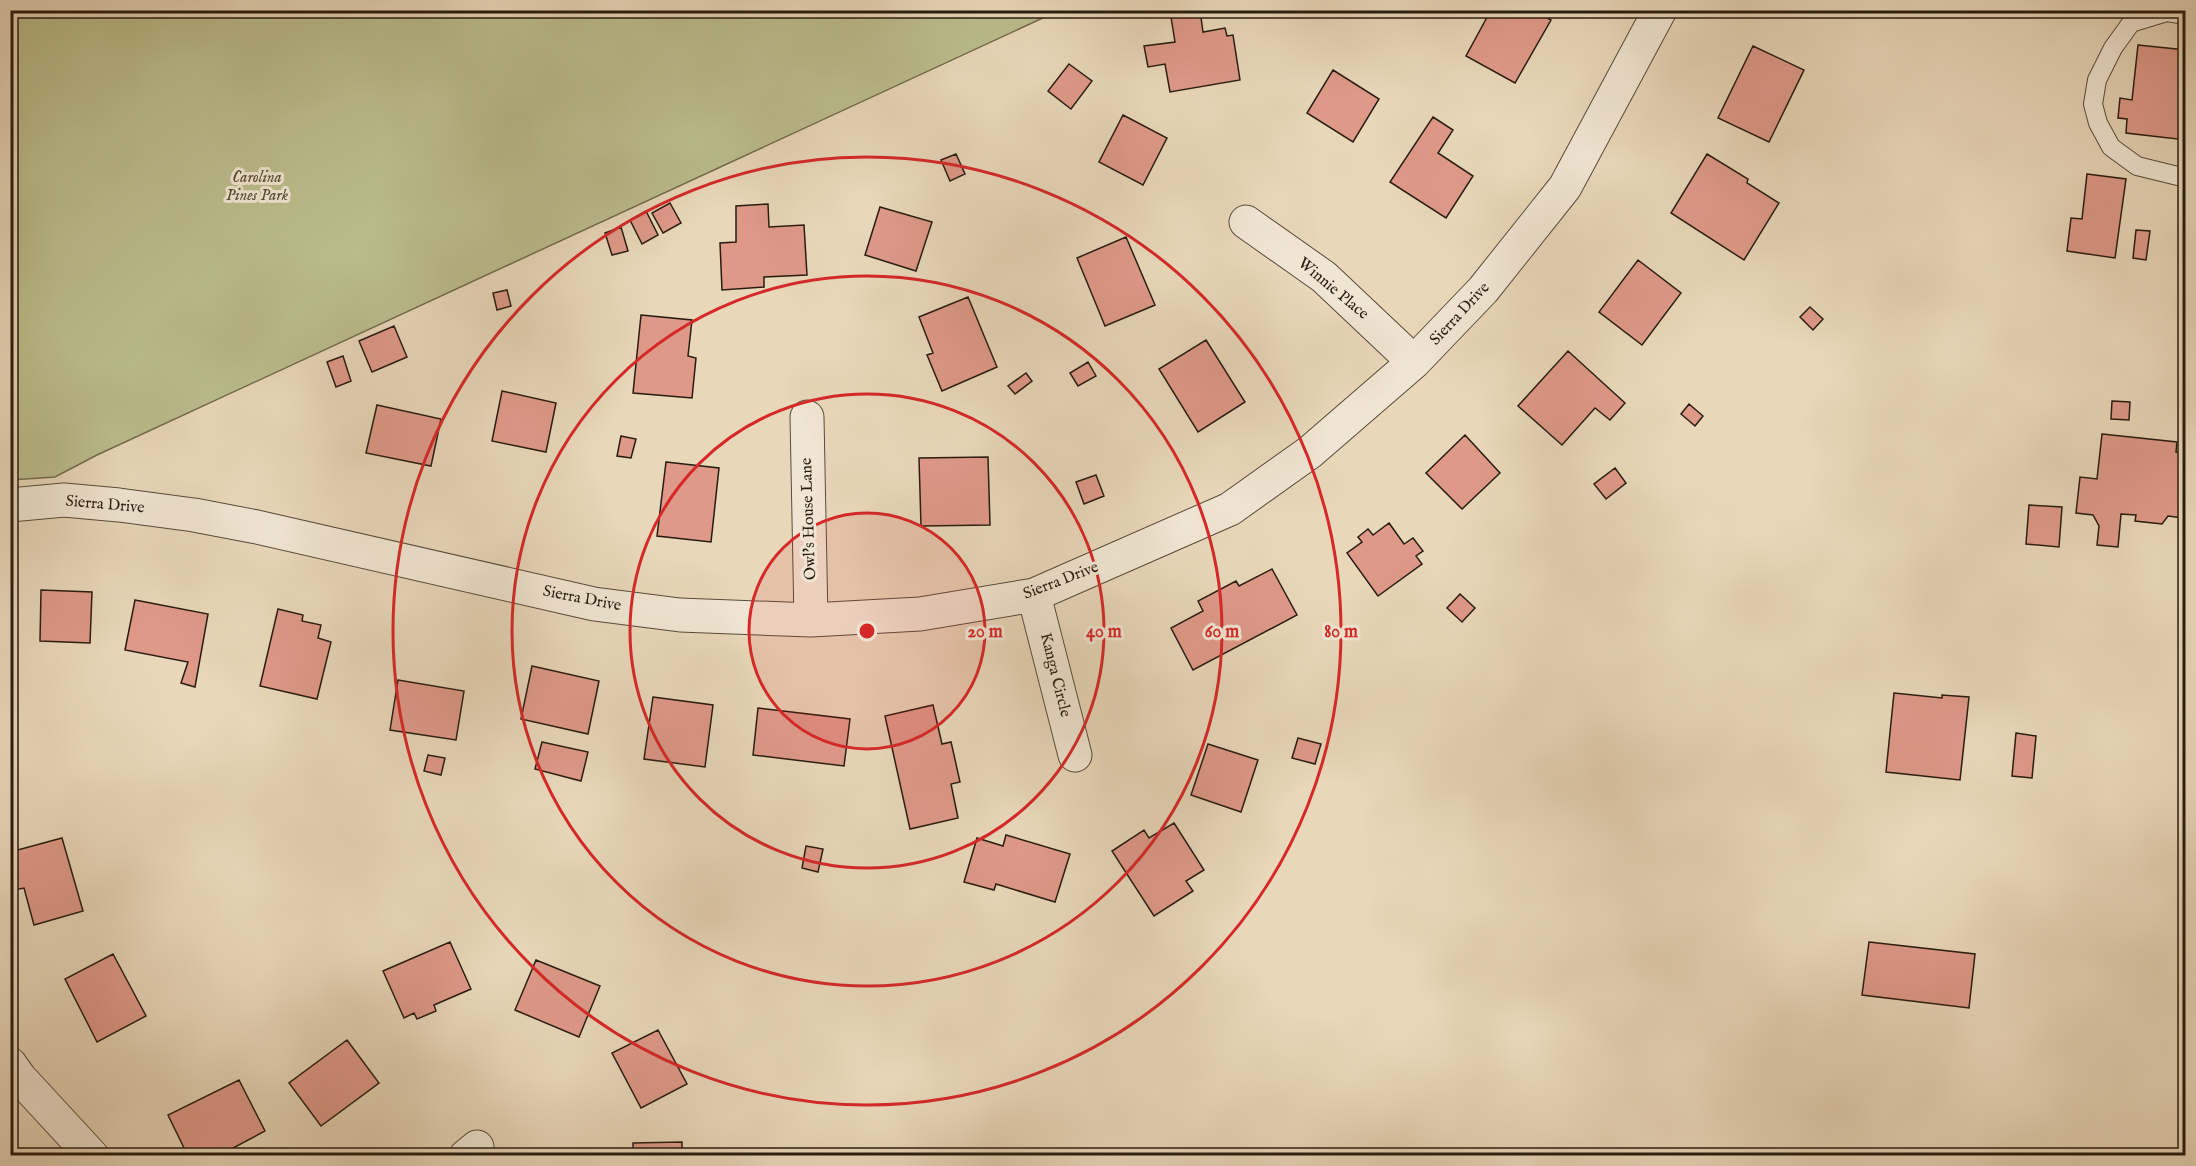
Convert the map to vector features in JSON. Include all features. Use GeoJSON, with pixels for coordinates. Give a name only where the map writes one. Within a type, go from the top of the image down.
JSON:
{"type":"FeatureCollection","features":[{"type":"Feature","properties":{"kind":"street","name":"Sierra Drive"},"geometry":{"type":"LineString","coordinates":[[10,506],[64,500],[119,505],[257,527],[594,603],[680,615],[811,620],[920,614],[1034,595],[1230,509],[1310,452],[1414,362],[1483,290],[1565,187],[1660,10]]}},
{"type":"Feature","properties":{"kind":"street","name":"Winnie Place"},"geometry":{"type":"LineString","coordinates":[[1246,222],[1324,277],[1414,362]]}},
{"type":"Feature","properties":{"kind":"street","name":"Owl's House Lane"},"geometry":{"type":"LineString","coordinates":[[807,417],[811,620]]}},
{"type":"Feature","properties":{"kind":"street","name":"Kanga Circle"},"geometry":{"type":"LineString","coordinates":[[1034,595],[1075,755]]}},
{"type":"Feature","properties":{"kind":"street"},"geometry":{"type":"LineString","coordinates":[[10,1064],[20,1078],[92,1155]]}},
{"type":"Feature","properties":{"kind":"lane"},"geometry":{"type":"LineString","coordinates":[[2186,15],[2167,12],[2131,23],[2113,48],[2097,80],[2093,104],[2098,123],[2111,147],[2138,166],[2186,177]]}},
{"type":"Feature","properties":{"kind":"green space","name":"Carolina Pines Park"},"geometry":{"type":"Polygon","coordinates":[[[11,10],[1058,11],[97,455],[55,477],[11,480],[11,10]]]}},
{"type":"Feature","properties":{"kind":"building"},"geometry":{"type":"Polygon","coordinates":[[[1200,10],[1203,32],[1225,28],[1227,36],[1233,35],[1240,80],[1170,92],[1165,64],[1148,67],[1144,46],[1175,42],[1170,11],[1200,10]]]}},
{"type":"Feature","properties":{"kind":"building"},"geometry":{"type":"Polygon","coordinates":[[[1491,10],[1534,10],[1551,20],[1515,83],[1466,56],[1491,10]]]}},
{"type":"Feature","properties":{"kind":"building"},"geometry":{"type":"Polygon","coordinates":[[[2138,45],[2186,50],[2186,140],[2126,133],[2127,119],[2118,118],[2120,98],[2132,100],[2138,45]]]}},
{"type":"Feature","properties":{"kind":"building"},"geometry":{"type":"Polygon","coordinates":[[[1753,46],[1804,70],[1769,142],[1718,118],[1753,46]]]}},
{"type":"Feature","properties":{"kind":"building"},"geometry":{"type":"Polygon","coordinates":[[[1069,64],[1092,81],[1071,109],[1048,91],[1069,64]]]}},
{"type":"Feature","properties":{"kind":"building"},"geometry":{"type":"Polygon","coordinates":[[[1333,70],[1379,99],[1353,142],[1307,113],[1333,70]]]}},
{"type":"Feature","properties":{"kind":"building"},"geometry":{"type":"Polygon","coordinates":[[[1123,115],[1167,138],[1143,185],[1099,162],[1123,115]]]}},
{"type":"Feature","properties":{"kind":"building"},"geometry":{"type":"Polygon","coordinates":[[[1433,117],[1453,130],[1438,153],[1473,176],[1446,218],[1390,182],[1433,117]]]}},
{"type":"Feature","properties":{"kind":"building"},"geometry":{"type":"Polygon","coordinates":[[[956,154],[965,174],[950,181],[941,160],[956,154]]]}},
{"type":"Feature","properties":{"kind":"building"},"geometry":{"type":"Polygon","coordinates":[[[1707,154],[1748,179],[1747,183],[1779,203],[1744,260],[1671,213],[1707,154]]]}},
{"type":"Feature","properties":{"kind":"building"},"geometry":{"type":"Polygon","coordinates":[[[2087,174],[2126,179],[2115,258],[2067,251],[2071,218],[2082,219],[2087,174]]]}},
{"type":"Feature","properties":{"kind":"building"},"geometry":{"type":"Polygon","coordinates":[[[670,203],[681,223],[663,233],[652,213],[670,203]]]}},
{"type":"Feature","properties":{"kind":"building"},"geometry":{"type":"Polygon","coordinates":[[[768,204],[769,227],[804,225],[807,275],[764,277],[764,287],[722,290],[720,243],[736,242],[736,206],[768,204]]]}},
{"type":"Feature","properties":{"kind":"building"},"geometry":{"type":"Polygon","coordinates":[[[880,207],[932,222],[916,271],[865,255],[880,207]]]}},
{"type":"Feature","properties":{"kind":"building"},"geometry":{"type":"Polygon","coordinates":[[[646,211],[658,235],[642,244],[630,220],[646,211]]]}},
{"type":"Feature","properties":{"kind":"building"},"geometry":{"type":"Polygon","coordinates":[[[621,227],[628,251],[612,255],[605,233],[621,227]]]}},
{"type":"Feature","properties":{"kind":"building"},"geometry":{"type":"Polygon","coordinates":[[[2136,230],[2150,231],[2146,260],[2133,258],[2136,230]]]}},
{"type":"Feature","properties":{"kind":"building"},"geometry":{"type":"Polygon","coordinates":[[[1126,237],[1155,305],[1105,326],[1077,258],[1126,237]]]}},
{"type":"Feature","properties":{"kind":"building"},"geometry":{"type":"Polygon","coordinates":[[[1638,260],[1681,293],[1642,345],[1599,312],[1638,260]]]}},
{"type":"Feature","properties":{"kind":"building"},"geometry":{"type":"Polygon","coordinates":[[[507,290],[511,306],[497,310],[493,293],[507,290]]]}},
{"type":"Feature","properties":{"kind":"building"},"geometry":{"type":"Polygon","coordinates":[[[968,297],[997,367],[942,391],[927,355],[933,353],[919,317],[968,297]]]}},
{"type":"Feature","properties":{"kind":"building"},"geometry":{"type":"Polygon","coordinates":[[[1810,307],[1823,319],[1813,330],[1800,317],[1810,307]]]}},
{"type":"Feature","properties":{"kind":"building"},"geometry":{"type":"Polygon","coordinates":[[[641,315],[692,320],[688,356],[696,358],[692,398],[633,393],[641,315]]]}},
{"type":"Feature","properties":{"kind":"building"},"geometry":{"type":"Polygon","coordinates":[[[394,326],[407,357],[372,372],[359,341],[394,326]]]}},
{"type":"Feature","properties":{"kind":"building"},"geometry":{"type":"Polygon","coordinates":[[[1206,340],[1245,402],[1198,432],[1159,369],[1206,340]]]}},
{"type":"Feature","properties":{"kind":"building"},"geometry":{"type":"Polygon","coordinates":[[[1568,351],[1625,403],[1610,420],[1595,408],[1562,445],[1518,406],[1568,351]]]}},
{"type":"Feature","properties":{"kind":"building"},"geometry":{"type":"Polygon","coordinates":[[[343,356],[351,381],[336,387],[327,362],[343,356]]]}},
{"type":"Feature","properties":{"kind":"building"},"geometry":{"type":"Polygon","coordinates":[[[1088,362],[1096,376],[1078,386],[1070,373],[1088,362]]]}},
{"type":"Feature","properties":{"kind":"building"},"geometry":{"type":"Polygon","coordinates":[[[1026,373],[1032,381],[1015,394],[1008,386],[1026,373]]]}},
{"type":"Feature","properties":{"kind":"building"},"geometry":{"type":"Polygon","coordinates":[[[502,391],[556,403],[546,452],[492,441],[502,391]]]}},
{"type":"Feature","properties":{"kind":"building"},"geometry":{"type":"Polygon","coordinates":[[[2112,401],[2130,402],[2129,420],[2111,419],[2112,401]]]}},
{"type":"Feature","properties":{"kind":"building"},"geometry":{"type":"Polygon","coordinates":[[[1689,404],[1703,416],[1695,426],[1681,414],[1689,404]]]}},
{"type":"Feature","properties":{"kind":"building"},"geometry":{"type":"Polygon","coordinates":[[[377,405],[441,419],[431,466],[366,453],[377,405]]]}},
{"type":"Feature","properties":{"kind":"building"},"geometry":{"type":"Polygon","coordinates":[[[2102,434],[2177,442],[2176,452],[2186,453],[2183,518],[2168,516],[2162,524],[2135,521],[2136,515],[2121,514],[2118,547],[2097,545],[2099,526],[2093,515],[2076,513],[2080,477],[2097,479],[2102,434]]]}},
{"type":"Feature","properties":{"kind":"building"},"geometry":{"type":"Polygon","coordinates":[[[1465,435],[1500,473],[1462,509],[1426,473],[1465,435]]]}},
{"type":"Feature","properties":{"kind":"building"},"geometry":{"type":"Polygon","coordinates":[[[621,436],[636,439],[631,458],[617,456],[621,436]]]}},
{"type":"Feature","properties":{"kind":"building"},"geometry":{"type":"Polygon","coordinates":[[[988,457],[990,525],[921,526],[919,458],[988,457]]]}},
{"type":"Feature","properties":{"kind":"building"},"geometry":{"type":"Polygon","coordinates":[[[666,462],[719,468],[711,542],[657,536],[666,462]]]}},
{"type":"Feature","properties":{"kind":"building"},"geometry":{"type":"Polygon","coordinates":[[[1615,468],[1626,483],[1606,499],[1594,484],[1615,468]]]}},
{"type":"Feature","properties":{"kind":"building"},"geometry":{"type":"Polygon","coordinates":[[[1096,475],[1104,496],[1084,504],[1076,482],[1096,475]]]}},
{"type":"Feature","properties":{"kind":"building"},"geometry":{"type":"Polygon","coordinates":[[[2029,505],[2062,507],[2059,547],[2026,544],[2029,505]]]}},
{"type":"Feature","properties":{"kind":"building"},"geometry":{"type":"Polygon","coordinates":[[[1389,523],[1404,544],[1413,538],[1423,551],[1416,556],[1422,564],[1378,596],[1347,553],[1362,542],[1358,537],[1368,529],[1373,535],[1389,523]]]}},
{"type":"Feature","properties":{"kind":"building"},"geometry":{"type":"Polygon","coordinates":[[[1272,569],[1297,615],[1193,670],[1171,628],[1203,611],[1198,601],[1236,581],[1239,586],[1272,569]]]}},
{"type":"Feature","properties":{"kind":"building"},"geometry":{"type":"Polygon","coordinates":[[[41,590],[92,592],[90,643],[40,641],[41,590]]]}},
{"type":"Feature","properties":{"kind":"building"},"geometry":{"type":"Polygon","coordinates":[[[1460,594],[1475,608],[1462,622],[1447,608],[1460,594]]]}},
{"type":"Feature","properties":{"kind":"building"},"geometry":{"type":"Polygon","coordinates":[[[135,600],[208,614],[195,687],[181,683],[188,662],[125,650],[135,600]]]}},
{"type":"Feature","properties":{"kind":"building"},"geometry":{"type":"Polygon","coordinates":[[[278,609],[303,615],[302,621],[321,625],[318,638],[331,642],[317,699],[260,686],[278,609]]]}},
{"type":"Feature","properties":{"kind":"building"},"geometry":{"type":"Polygon","coordinates":[[[532,666],[599,681],[588,734],[521,719],[532,666]]]}},
{"type":"Feature","properties":{"kind":"building"},"geometry":{"type":"Polygon","coordinates":[[[398,680],[464,691],[456,740],[390,730],[398,680]]]}},
{"type":"Feature","properties":{"kind":"building"},"geometry":{"type":"Polygon","coordinates":[[[1894,693],[1942,698],[1942,695],[1969,697],[1960,780],[1886,772],[1894,693]]]}},
{"type":"Feature","properties":{"kind":"building"},"geometry":{"type":"Polygon","coordinates":[[[653,697],[713,705],[705,767],[644,759],[653,697]]]}},
{"type":"Feature","properties":{"kind":"building"},"geometry":{"type":"Polygon","coordinates":[[[933,705],[942,744],[951,742],[960,782],[951,784],[958,818],[910,829],[885,716],[933,705]]]}},
{"type":"Feature","properties":{"kind":"building"},"geometry":{"type":"Polygon","coordinates":[[[758,708],[850,719],[844,766],[753,755],[758,708]]]}},
{"type":"Feature","properties":{"kind":"building"},"geometry":{"type":"Polygon","coordinates":[[[2016,733],[2036,736],[2032,778],[2012,776],[2016,733]]]}},
{"type":"Feature","properties":{"kind":"building"},"geometry":{"type":"Polygon","coordinates":[[[1298,738],[1321,744],[1315,764],[1292,758],[1298,738]]]}},
{"type":"Feature","properties":{"kind":"building"},"geometry":{"type":"Polygon","coordinates":[[[542,742],[588,752],[581,781],[535,769],[542,742]]]}},
{"type":"Feature","properties":{"kind":"building"},"geometry":{"type":"Polygon","coordinates":[[[1208,744],[1258,760],[1241,812],[1191,795],[1208,744]]]}},
{"type":"Feature","properties":{"kind":"building"},"geometry":{"type":"Polygon","coordinates":[[[428,755],[445,758],[441,775],[424,771],[428,755]]]}},
{"type":"Feature","properties":{"kind":"building"},"geometry":{"type":"Polygon","coordinates":[[[1174,823],[1204,870],[1186,881],[1193,891],[1154,916],[1112,851],[1144,830],[1149,838],[1174,823]]]}},
{"type":"Feature","properties":{"kind":"building"},"geometry":{"type":"Polygon","coordinates":[[[1006,835],[1070,854],[1055,902],[996,884],[994,890],[964,882],[977,838],[1003,846],[1006,835]]]}},
{"type":"Feature","properties":{"kind":"building"},"geometry":{"type":"Polygon","coordinates":[[[62,838],[83,911],[34,925],[24,888],[14,890],[10,878],[10,852],[62,838]]]}},
{"type":"Feature","properties":{"kind":"building"},"geometry":{"type":"Polygon","coordinates":[[[806,846],[823,849],[818,872],[802,868],[806,846]]]}},
{"type":"Feature","properties":{"kind":"building"},"geometry":{"type":"Polygon","coordinates":[[[450,942],[471,989],[434,1005],[436,1011],[417,1019],[414,1013],[404,1018],[383,971],[450,942]]]}},
{"type":"Feature","properties":{"kind":"building"},"geometry":{"type":"Polygon","coordinates":[[[1869,942],[1975,954],[1969,1008],[1862,995],[1869,942]]]}},
{"type":"Feature","properties":{"kind":"building"},"geometry":{"type":"Polygon","coordinates":[[[113,954],[146,1016],[97,1042],[65,979],[113,954]]]}},
{"type":"Feature","properties":{"kind":"building"},"geometry":{"type":"Polygon","coordinates":[[[536,960],[600,986],[579,1037],[515,1010],[536,960]]]}},
{"type":"Feature","properties":{"kind":"building"},"geometry":{"type":"Polygon","coordinates":[[[658,1030],[687,1084],[641,1108],[612,1053],[658,1030]]]}},
{"type":"Feature","properties":{"kind":"building"},"geometry":{"type":"Polygon","coordinates":[[[347,1040],[379,1083],[321,1126],[289,1083],[347,1040]]]}},
{"type":"Feature","properties":{"kind":"building"},"geometry":{"type":"Polygon","coordinates":[[[239,1080],[265,1131],[218,1156],[188,1156],[168,1115],[239,1080]]]}},
{"type":"Feature","properties":{"kind":"building"},"geometry":{"type":"Polygon","coordinates":[[[682,1142],[682,1156],[633,1156],[633,1143],[682,1142]]]}}]}
